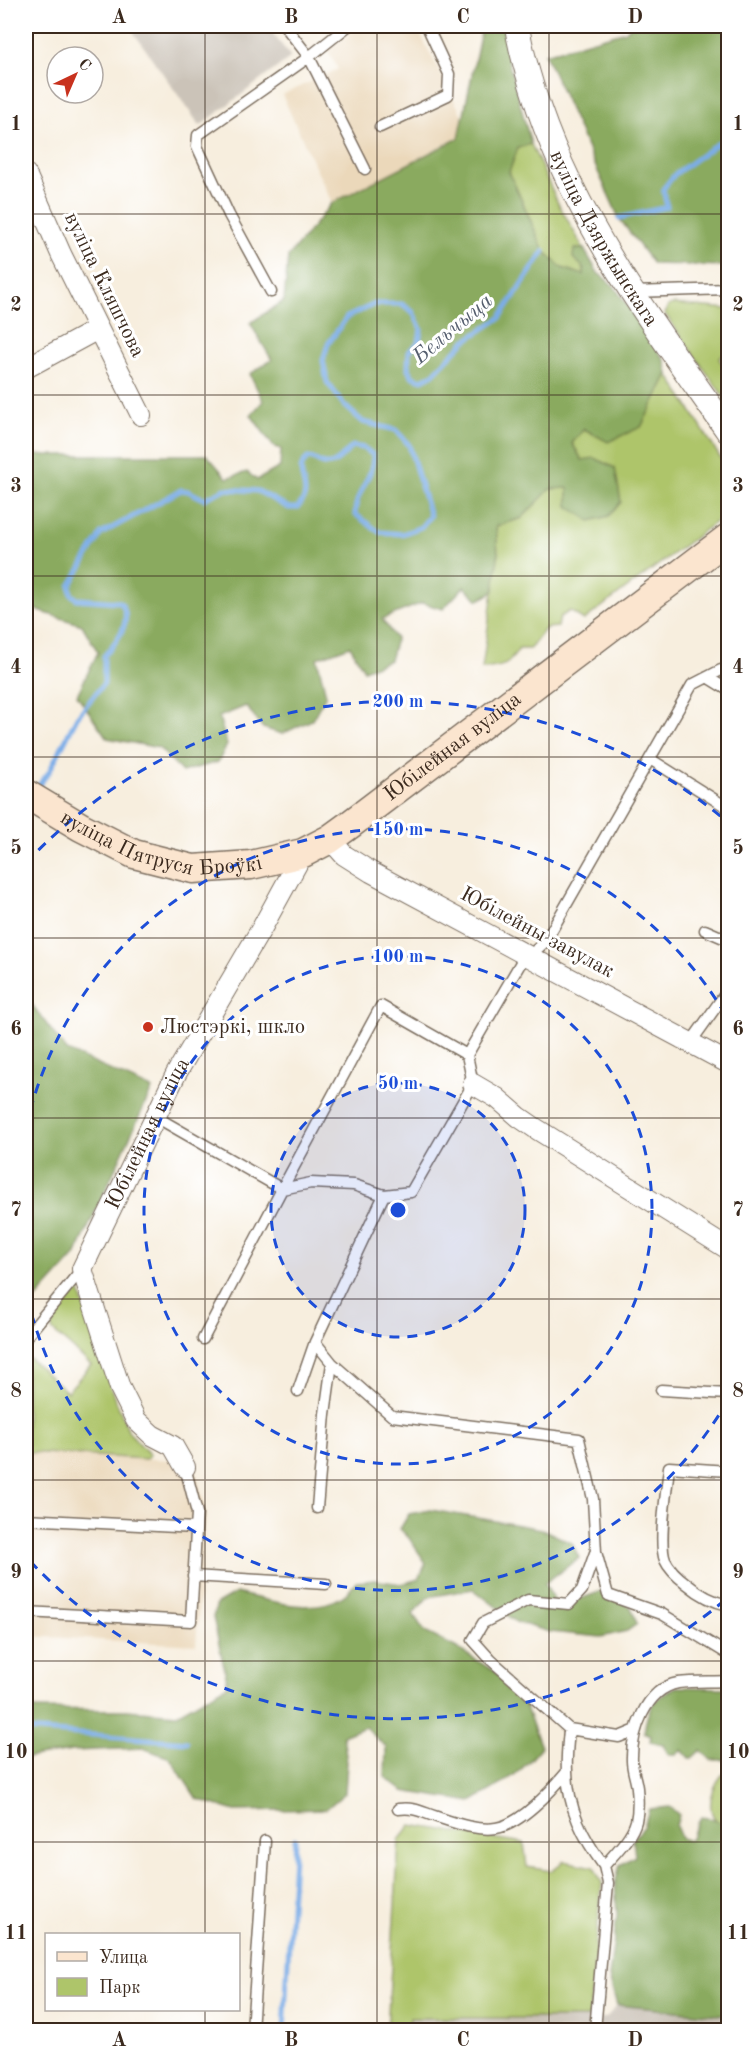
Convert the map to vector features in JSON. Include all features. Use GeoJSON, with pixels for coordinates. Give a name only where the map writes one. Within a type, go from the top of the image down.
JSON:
{"type":"FeatureCollection","features":[{"type":"Feature","properties":{"kind":"main road","name":"Юбілейная вуліца"},"geometry":{"type":"LineString","coordinates":[[303,853],[330,839],[729,538]]}},
{"type":"Feature","properties":{"kind":"main road","name":"вуліца Пятруся Броўкі"},"geometry":{"type":"LineString","coordinates":[[26,794],[81,827],[134,854],[194,869],[251,866],[303,853]]}},
{"type":"Feature","properties":{"kind":"street","name":"вуліца Дзяржынскага"},"geometry":{"type":"LineString","coordinates":[[517,26],[530,83],[549,138],[588,219],[632,292],[729,431]]}},
{"type":"Feature","properties":{"kind":"street","name":"вуліца Кляшчова"},"geometry":{"type":"LineString","coordinates":[[26,174],[61,254],[141,415]]}},
{"type":"Feature","properties":{"kind":"street"},"geometry":{"type":"LineString","coordinates":[[26,368],[98,329]]}},
{"type":"Feature","properties":{"kind":"street","name":"Юбілейны завулак"},"geometry":{"type":"LineString","coordinates":[[330,839],[344,855],[371,872],[729,1063]]}},
{"type":"Feature","properties":{"kind":"street","name":"Юбілейная вуліца"},"geometry":{"type":"LineString","coordinates":[[82,1269],[177,1074],[303,853]]}},
{"type":"Feature","properties":{"kind":"street"},"geometry":{"type":"LineString","coordinates":[[473,1084],[497,1098],[535,1128],[729,1249]]}},
{"type":"Feature","properties":{"kind":"street"},"geometry":{"type":"LineString","coordinates":[[82,1269],[120,1388],[136,1420],[152,1436],[173,1446],[185,1467]]}},
{"type":"Feature","properties":{"kind":"lane"},"geometry":{"type":"LineString","coordinates":[[285,26],[309,57],[365,169]]}},
{"type":"Feature","properties":{"kind":"lane"},"geometry":{"type":"LineString","coordinates":[[271,292],[229,215],[197,146],[198,135],[309,57],[348,26]]}},
{"type":"Feature","properties":{"kind":"lane"},"geometry":{"type":"LineString","coordinates":[[380,128],[448,95],[449,74],[427,26]]}},
{"type":"Feature","properties":{"kind":"lane"},"geometry":{"type":"LineString","coordinates":[[632,292],[729,289]]}},
{"type":"Feature","properties":{"kind":"lane"},"geometry":{"type":"LineString","coordinates":[[156,1117],[282,1189],[311,1183],[354,1185],[384,1195],[411,1192],[473,1084],[467,1055],[520,964],[545,942],[692,685],[722,670]]}},
{"type":"Feature","properties":{"kind":"lane"},"geometry":{"type":"LineString","coordinates":[[707,676],[729,690]]}},
{"type":"Feature","properties":{"kind":"lane"},"geometry":{"type":"LineString","coordinates":[[650,759],[729,808]]}},
{"type":"Feature","properties":{"kind":"lane"},"geometry":{"type":"LineString","coordinates":[[705,930],[729,940]]}},
{"type":"Feature","properties":{"kind":"lane"},"geometry":{"type":"LineString","coordinates":[[691,1042],[729,990]]}},
{"type":"Feature","properties":{"kind":"lane"},"geometry":{"type":"LineString","coordinates":[[203,1339],[381,1006],[467,1055]]}},
{"type":"Feature","properties":{"kind":"lane"},"geometry":{"type":"LineString","coordinates":[[298,1391],[315,1342],[384,1195]]}},
{"type":"Feature","properties":{"kind":"lane"},"geometry":{"type":"LineString","coordinates":[[26,1337],[82,1269]]}},
{"type":"Feature","properties":{"kind":"lane"},"geometry":{"type":"LineString","coordinates":[[315,1342],[332,1363],[392,1416],[579,1440],[593,1499],[596,1552],[608,1595],[662,1614],[729,1653]]}},
{"type":"Feature","properties":{"kind":"lane"},"geometry":{"type":"LineString","coordinates":[[317,1508],[332,1363]]}},
{"type":"Feature","properties":{"kind":"lane"},"geometry":{"type":"LineString","coordinates":[[661,1390],[729,1394]]}},
{"type":"Feature","properties":{"kind":"lane"},"geometry":{"type":"LineString","coordinates":[[26,1612],[191,1621],[196,1513],[185,1467]]}},
{"type":"Feature","properties":{"kind":"lane"},"geometry":{"type":"LineString","coordinates":[[729,1471],[669,1467],[662,1547],[665,1561],[678,1576],[697,1592],[729,1605]]}},
{"type":"Feature","properties":{"kind":"lane"},"geometry":{"type":"LineString","coordinates":[[26,1519],[195,1528]]}},
{"type":"Feature","properties":{"kind":"lane"},"geometry":{"type":"LineString","coordinates":[[596,1552],[582,1590],[569,1604],[528,1600],[483,1623],[473,1640],[491,1660],[569,1729],[619,1737],[636,1730]]}},
{"type":"Feature","properties":{"kind":"lane"},"geometry":{"type":"LineString","coordinates":[[193,1576],[326,1584]]}},
{"type":"Feature","properties":{"kind":"lane"},"geometry":{"type":"LineString","coordinates":[[604,1866],[636,1822],[637,1788],[632,1761],[636,1730],[656,1694],[665,1687],[677,1683],[729,1681]]}},
{"type":"Feature","properties":{"kind":"lane"},"geometry":{"type":"LineString","coordinates":[[569,1729],[567,1772],[575,1819],[588,1845],[604,1866],[608,1882],[596,2031]]}},
{"type":"Feature","properties":{"kind":"lane"},"geometry":{"type":"LineString","coordinates":[[398,1809],[411,1807],[436,1817],[475,1827],[496,1828],[510,1824],[547,1796],[567,1772]]}},
{"type":"Feature","properties":{"kind":"lane"},"geometry":{"type":"LineString","coordinates":[[252,2031],[265,1841]]}},
{"type":"Feature","properties":{"kind":"shaded area"},"geometry":{"type":"Polygon","coordinates":[[[129,26],[267,26],[291,57],[200,126],[129,26]]]}},
{"type":"Feature","properties":{"kind":"shaded area"},"geometry":{"type":"Polygon","coordinates":[[[354,26],[416,26],[470,131],[332,203],[282,95],[338,69],[327,49],[347,36],[354,26]]]}},
{"type":"Feature","properties":{"kind":"shaded area"},"geometry":{"type":"Polygon","coordinates":[[[26,1452],[173,1460],[187,1458],[195,1467],[206,1513],[196,1645],[26,1636],[26,1452]]]}},
{"type":"Feature","properties":{"kind":"shaded area"},"geometry":{"type":"Polygon","coordinates":[[[617,2005],[728,2016],[728,2030],[409,2030],[410,2018],[606,2018],[617,2005]]]}},
{"type":"Feature","properties":{"kind":"green space"},"geometry":{"type":"Polygon","coordinates":[[[482,26],[503,26],[508,60],[531,144],[518,148],[509,172],[544,251],[562,268],[584,275],[584,268],[573,258],[574,249],[584,249],[598,273],[614,286],[665,361],[668,374],[641,427],[608,442],[584,429],[572,443],[582,460],[595,458],[615,468],[621,502],[609,516],[590,521],[568,506],[568,488],[550,489],[522,518],[496,526],[498,556],[494,591],[479,600],[464,587],[443,609],[422,603],[382,619],[396,639],[390,660],[364,670],[350,646],[317,658],[326,695],[312,720],[282,734],[263,728],[246,706],[219,717],[227,745],[218,762],[182,772],[159,748],[107,738],[77,695],[98,652],[82,625],[36,610],[26,597],[26,463],[34,455],[207,455],[227,478],[247,472],[257,480],[280,467],[281,449],[273,446],[251,415],[263,401],[250,374],[272,360],[250,323],[284,301],[288,257],[332,203],[459,138],[482,26]]]}},
{"type":"Feature","properties":{"kind":"green space"},"geometry":{"type":"Polygon","coordinates":[[[631,26],[728,26],[728,266],[653,264],[619,218],[545,54],[626,31],[631,26]]]}},
{"type":"Feature","properties":{"kind":"green space"},"geometry":{"type":"Polygon","coordinates":[[[531,144],[558,203],[584,249],[575,249],[584,268],[584,276],[562,268],[544,251],[509,172],[518,147],[531,144]]]}},
{"type":"Feature","properties":{"kind":"green space"},"geometry":{"type":"Polygon","coordinates":[[[673,304],[728,309],[728,350],[719,359],[728,371],[728,403],[665,314],[668,306],[673,304]]]}},
{"type":"Feature","properties":{"kind":"green space"},"geometry":{"type":"Polygon","coordinates":[[[668,374],[728,470],[728,509],[725,515],[584,620],[570,611],[560,617],[558,627],[546,628],[530,649],[519,649],[504,665],[482,669],[498,556],[496,526],[522,518],[550,488],[568,488],[582,460],[572,443],[584,429],[641,427],[668,374]]]}},
{"type":"Feature","properties":{"kind":"green space"},"geometry":{"type":"Polygon","coordinates":[[[26,997],[67,1051],[152,1089],[75,1256],[26,1310],[26,997]]]}},
{"type":"Feature","properties":{"kind":"green space"},"geometry":{"type":"Polygon","coordinates":[[[79,1289],[113,1394],[129,1432],[150,1455],[146,1459],[26,1452],[26,1359],[30,1359],[67,1392],[91,1365],[52,1330],[53,1319],[79,1289]]]}},
{"type":"Feature","properties":{"kind":"green space"},"geometry":{"type":"Polygon","coordinates":[[[431,1510],[542,1529],[572,1543],[579,1558],[545,1583],[557,1607],[602,1591],[631,1607],[637,1624],[627,1631],[601,1637],[550,1632],[516,1622],[473,1589],[428,1597],[413,1614],[425,1632],[494,1671],[525,1705],[541,1747],[526,1765],[509,1779],[471,1802],[403,1791],[385,1777],[386,1747],[365,1727],[343,1736],[347,1762],[345,1793],[326,1809],[235,1811],[197,1799],[170,1758],[143,1748],[72,1751],[26,1758],[26,1709],[127,1710],[177,1714],[228,1685],[213,1617],[217,1604],[236,1593],[305,1606],[331,1602],[348,1592],[356,1582],[375,1580],[401,1584],[419,1579],[426,1563],[400,1529],[409,1514],[431,1510]]]}},
{"type":"Feature","properties":{"kind":"green space"},"geometry":{"type":"Polygon","coordinates":[[[676,1687],[725,1688],[728,1692],[728,1760],[711,1760],[701,1750],[692,1758],[689,1758],[682,1750],[676,1755],[669,1755],[663,1745],[650,1742],[651,1735],[644,1732],[647,1715],[657,1700],[676,1687]]]}},
{"type":"Feature","properties":{"kind":"green space"},"geometry":{"type":"Polygon","coordinates":[[[723,1774],[728,1776],[728,1829],[716,1820],[711,1809],[713,1790],[723,1774]]]}},
{"type":"Feature","properties":{"kind":"green space"},"geometry":{"type":"Polygon","coordinates":[[[670,1807],[679,1815],[676,1826],[681,1838],[689,1841],[701,1817],[715,1819],[728,1829],[728,2016],[617,2005],[609,1977],[617,1916],[615,1884],[620,1865],[635,1856],[633,1839],[644,1827],[649,1809],[670,1807]]]}},
{"type":"Feature","properties":{"kind":"green space"},"geometry":{"type":"Polygon","coordinates":[[[411,1825],[524,1843],[527,1867],[551,1871],[564,1861],[594,1867],[602,1883],[589,2018],[410,2018],[409,2030],[387,2030],[399,1840],[411,1825]]]}},
{"type":"Feature","properties":{"kind":"waterway","name":"Бельчыца"},"geometry":{"type":"LineString","coordinates":[[619,218],[667,207],[663,189],[675,174],[728,136]]}},
{"type":"Feature","properties":{"kind":"waterway","name":"Бельчыца"},"geometry":{"type":"LineString","coordinates":[[35,790],[49,772],[77,717],[104,683],[104,656],[118,638],[125,623],[126,616],[120,602],[77,599],[71,594],[70,586],[101,534],[181,490],[204,499],[225,489],[258,491],[289,508],[297,508],[305,494],[301,470],[308,458],[331,464],[353,446],[364,448],[373,455],[371,471],[358,498],[355,514],[379,532],[402,534],[421,527],[430,516],[409,445],[396,430],[363,422],[344,405],[327,382],[323,360],[328,344],[347,317],[375,304],[402,304],[413,312],[421,329],[419,342],[409,351],[408,369],[413,377],[422,380],[433,374],[465,341],[500,318],[544,251]]}},
{"type":"Feature","properties":{"kind":"waterway"},"geometry":{"type":"LineString","coordinates":[[26,1730],[187,1742]]}},
{"type":"Feature","properties":{"kind":"waterway"},"geometry":{"type":"LineString","coordinates":[[284,2030],[295,1839]]}},
{"type":"Feature","properties":{"kind":"place","name":"Люстэркі, шкло"},"geometry":{"type":"Point","coordinates":[148,1027]}}]}
